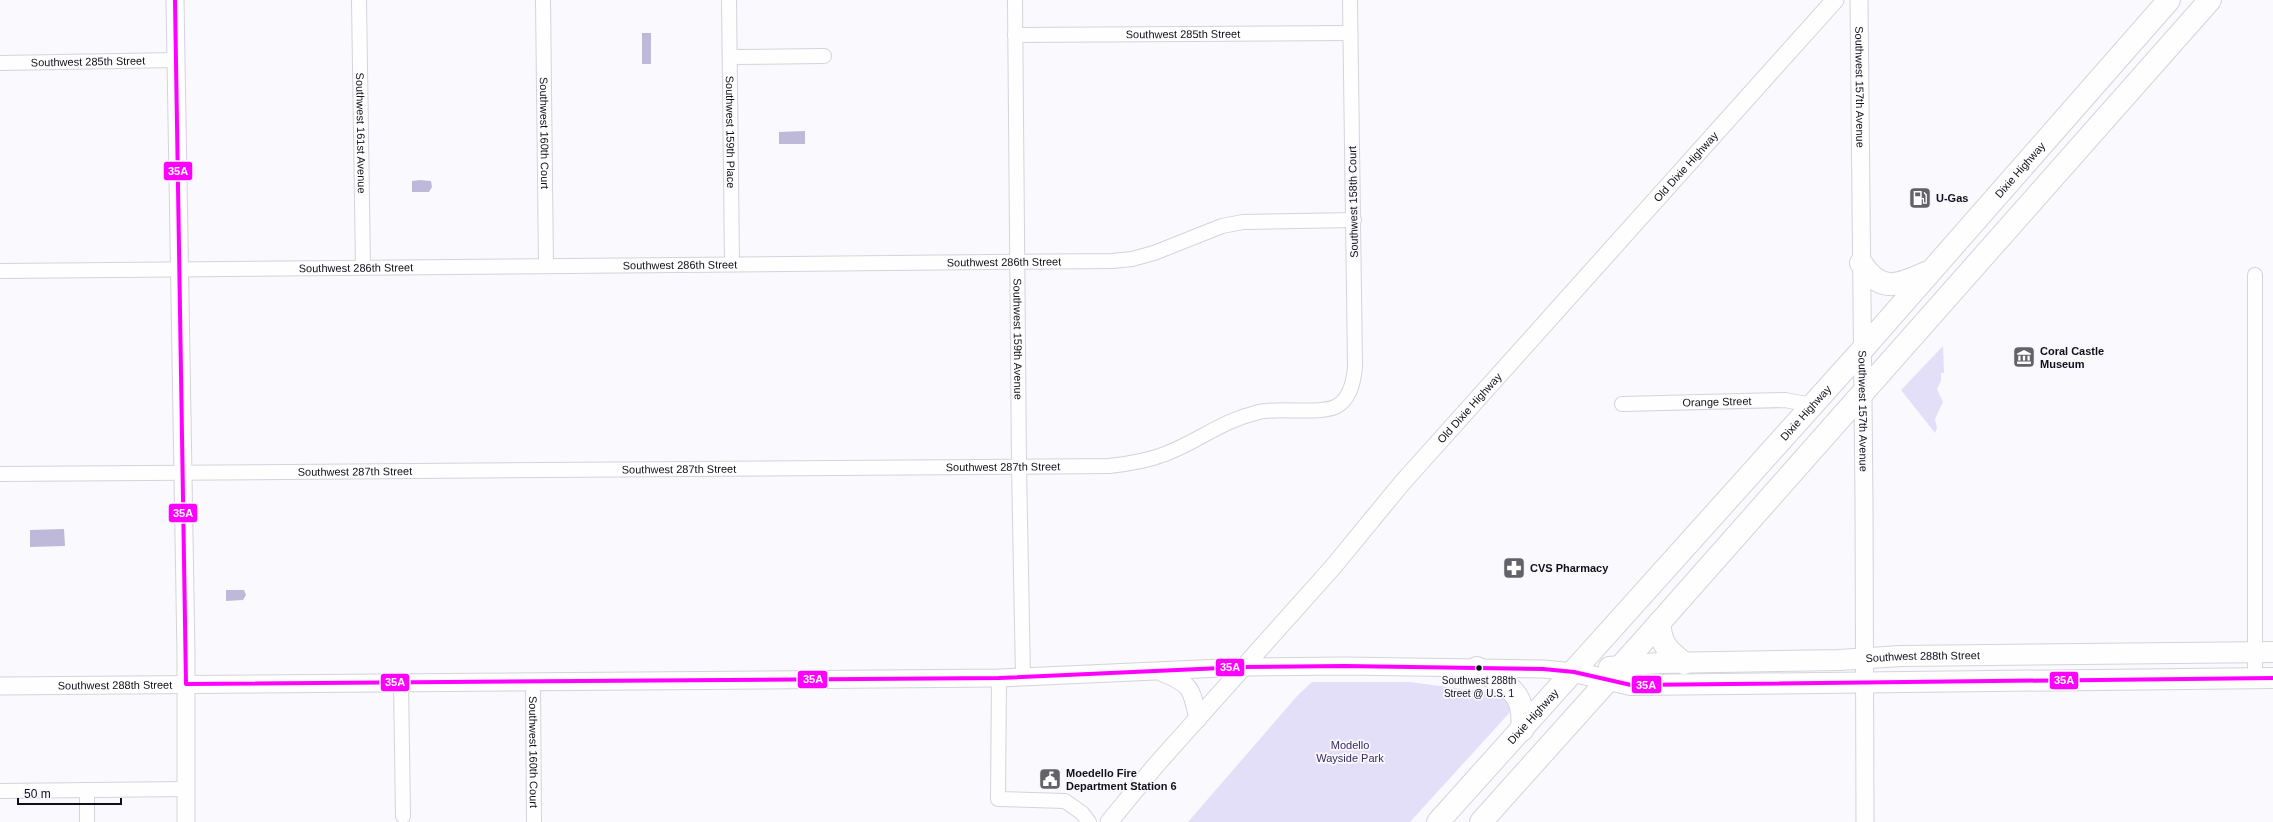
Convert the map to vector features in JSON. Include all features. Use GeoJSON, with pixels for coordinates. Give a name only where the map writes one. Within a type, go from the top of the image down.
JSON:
{"type":"FeatureCollection","features":[{"type":"Feature","properties":{"kind":"highway","name":"Dixie Highway"},"geometry":{"type":"LineString","coordinates":[[1438,822],[1862,350],[2169,0]]}},
{"type":"Feature","properties":{"kind":"highway"},"geometry":{"type":"LineString","coordinates":[[1481,822],[1862,394],[2204,5]]}},
{"type":"Feature","properties":{"kind":"highway"},"geometry":{"type":"LineString","coordinates":[[1861,263],[1873,278],[1881,283],[1892,285],[1904,283],[1931,270]]}},
{"type":"Feature","properties":{"kind":"highway"},"geometry":{"type":"LineString","coordinates":[[1660,622],[1660,632],[1664,646],[1684,663]]}},
{"type":"Feature","properties":{"kind":"highway"},"geometry":{"type":"LineString","coordinates":[[1476,668],[1512,690],[1518,696],[1523,710],[1522,730]]}},
{"type":"Feature","properties":{"kind":"main road","name":"Southwest 288th Street"},"geometry":{"type":"LineString","coordinates":[[1574,672],[1615,673],[1684,663],[1865,658],[2264,652]]}},
{"type":"Feature","properties":{"kind":"main road","name":"Southwest 288th Street"},"geometry":{"type":"LineString","coordinates":[[1615,673],[1631,685],[2264,678]]}},
{"type":"Feature","properties":{"kind":"street"},"geometry":{"type":"LineString","coordinates":[[175,0],[186,684],[186,822]]}},
{"type":"Feature","properties":{"kind":"street","name":"Southwest 161st Avenue"},"geometry":{"type":"LineString","coordinates":[[359,0],[363,267]]}},
{"type":"Feature","properties":{"kind":"street","name":"Southwest 160th Court"},"geometry":{"type":"LineString","coordinates":[[543,0],[546,266]]}},
{"type":"Feature","properties":{"kind":"street","name":"Southwest 159th Place"},"geometry":{"type":"LineString","coordinates":[[729,0],[732,264]]}},
{"type":"Feature","properties":{"kind":"street","name":"Southwest 159th Avenue"},"geometry":{"type":"LineString","coordinates":[[1015,0],[1019,466],[1023,678]]}},
{"type":"Feature","properties":{"kind":"street","name":"Southwest 158th Court"},"geometry":{"type":"LineString","coordinates":[[1344,401],[1351,389],[1355,366],[1350,0]]}},
{"type":"Feature","properties":{"kind":"street","name":"Old Dixie Highway"},"geometry":{"type":"LineString","coordinates":[[1109,822],[1156,765],[1338,561],[1402,483],[1836,0]]}},
{"type":"Feature","properties":{"kind":"street","name":"Southwest 157th Avenue"},"geometry":{"type":"LineString","coordinates":[[1859,0],[1865,822]]}},
{"type":"Feature","properties":{"kind":"street","name":"Southwest 285th Street"},"geometry":{"type":"LineString","coordinates":[[1015,35],[1350,33]]}},
{"type":"Feature","properties":{"kind":"street"},"geometry":{"type":"LineString","coordinates":[[730,57],[824,56]]}},
{"type":"Feature","properties":{"kind":"street","name":"Southwest 285th Street"},"geometry":{"type":"LineString","coordinates":[[0,63],[176,60]]}},
{"type":"Feature","properties":{"kind":"street","name":"Southwest 286th Street"},"geometry":{"type":"LineString","coordinates":[[0,271],[1112,261],[1132,259],[1154,253],[1222,226],[1243,222],[1354,220]]}},
{"type":"Feature","properties":{"kind":"street"},"geometry":{"type":"LineString","coordinates":[[2255,275],[2264,678]]}},
{"type":"Feature","properties":{"kind":"street","name":"Orange Street"},"geometry":{"type":"LineString","coordinates":[[1622,404],[1785,400],[1812,405]]}},
{"type":"Feature","properties":{"kind":"street","name":"Southwest 287th Street"},"geometry":{"type":"LineString","coordinates":[[0,474],[1127,464],[1166,454],[1220,425],[1244,416],[1280,409],[1329,409],[1344,401]]}},
{"type":"Feature","properties":{"kind":"street","name":"Southwest 288th Street"},"geometry":{"type":"LineString","coordinates":[[0,686],[1023,678],[1244,667],[1345,666],[1543,669],[1574,672]]}},
{"type":"Feature","properties":{"kind":"street"},"geometry":{"type":"LineString","coordinates":[[1157,671],[1182,681],[1190,689],[1198,719]]}},
{"type":"Feature","properties":{"kind":"street"},"geometry":{"type":"LineString","coordinates":[[999,678],[998,798],[1065,801],[1082,813],[1089,822]]}},
{"type":"Feature","properties":{"kind":"street","name":"Southwest 160th Court"},"geometry":{"type":"LineString","coordinates":[[533,681],[534,822]]}},
{"type":"Feature","properties":{"kind":"street"},"geometry":{"type":"LineString","coordinates":[[401,682],[403,816]]}},
{"type":"Feature","properties":{"kind":"street"},"geometry":{"type":"LineString","coordinates":[[0,791],[186,789]]}},
{"type":"Feature","properties":{"kind":"street"},"geometry":{"type":"LineString","coordinates":[[87,790],[87,822]]}},
{"type":"Feature","properties":{"kind":"green space"},"geometry":{"type":"Polygon","coordinates":[[[1943,346],[1944,373],[1941,373],[1941,381],[1937,389],[1943,402],[1935,419],[1937,428],[1935,433],[1901,390],[1943,346]]]}},
{"type":"Feature","properties":{"kind":"green space","name":"Modello Wayside Park"},"geometry":{"type":"Polygon","coordinates":[[[1312,682],[1410,682],[1469,690],[1491,691],[1508,699],[1512,710],[1410,822],[1188,822],[1298,695],[1312,682]]]}},
{"type":"Feature","properties":{"kind":"shaded area"},"geometry":{"type":"Polygon","coordinates":[[[642,33],[651,33],[651,64],[642,64],[642,33]]]}},
{"type":"Feature","properties":{"kind":"shaded area"},"geometry":{"type":"Polygon","coordinates":[[[805,131],[805,144],[779,144],[779,132],[805,131]]]}},
{"type":"Feature","properties":{"kind":"shaded area"},"geometry":{"type":"Polygon","coordinates":[[[412,181],[431,181],[432,187],[429,192],[412,192],[412,181]]]}},
{"type":"Feature","properties":{"kind":"shaded area"},"geometry":{"type":"Polygon","coordinates":[[[64,529],[65,546],[30,547],[30,530],[64,529]]]}},
{"type":"Feature","properties":{"kind":"shaded area"},"geometry":{"type":"Polygon","coordinates":[[[226,590],[244,590],[246,595],[243,600],[226,601],[226,590]]]}},
{"type":"Feature","properties":{"kind":"transit line","name":"35A"},"geometry":{"type":"LineString","coordinates":[[175,0],[186,684]]}},
{"type":"Feature","properties":{"kind":"transit line","name":"35A"},"geometry":{"type":"LineString","coordinates":[[186,684],[999,678],[1244,667],[1345,666],[1543,669],[1574,672],[1631,685],[2273,678]]}},
{"type":"Feature","properties":{"kind":"place","name":"U-Gas"},"geometry":{"type":"Point","coordinates":[1920,198]}},
{"type":"Feature","properties":{"kind":"place","name":"Coral Castle Museum"},"geometry":{"type":"Point","coordinates":[2024,357]}},
{"type":"Feature","properties":{"kind":"place","name":"CVS Pharmacy"},"geometry":{"type":"Point","coordinates":[1514,568]}},
{"type":"Feature","properties":{"kind":"place","name":"Southwest 288th Street @ U.S. 1"},"geometry":{"type":"Point","coordinates":[1479,668]}},
{"type":"Feature","properties":{"kind":"place","name":"Moedello Fire Department Station 6"},"geometry":{"type":"Point","coordinates":[1050,779]}}]}
